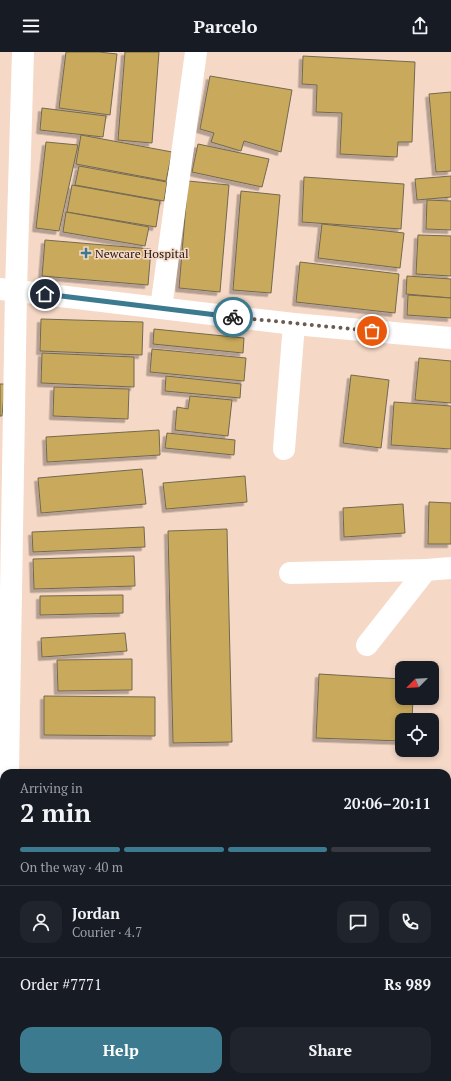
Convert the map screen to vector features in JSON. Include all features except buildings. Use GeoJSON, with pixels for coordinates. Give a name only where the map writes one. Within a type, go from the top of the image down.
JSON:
{"type":"FeatureCollection","features":[{"type":"Feature","properties":{"kind":"street"},"geometry":{"type":"LineString","coordinates":[[8,769],[5,637],[8,289],[23,52]]}},
{"type":"Feature","properties":{"kind":"street"},"geometry":{"type":"LineString","coordinates":[[161,308],[196,52]]}},
{"type":"Feature","properties":{"kind":"street"},"geometry":{"type":"LineString","coordinates":[[8,289],[294,324],[451,338]]}},
{"type":"Feature","properties":{"kind":"street"},"geometry":{"type":"LineString","coordinates":[[284,449],[294,324]]}},
{"type":"Feature","properties":{"kind":"street"},"geometry":{"type":"LineString","coordinates":[[290,573],[426,570],[451,568]]}},
{"type":"Feature","properties":{"kind":"street"},"geometry":{"type":"LineString","coordinates":[[367,645],[426,570]]}},
{"type":"Feature","properties":{"kind":"way so far"},"geometry":{"type":"LineString","coordinates":[[233,317],[372,331]]}},
{"type":"Feature","properties":{"kind":"place","name":"Newcare Hospital"},"geometry":{"type":"Point","coordinates":[86,253]}},
{"type":"Feature","properties":{"kind":"route"},"geometry":{"type":"LineString","coordinates":[[45,294],[233,317]]}}]}
